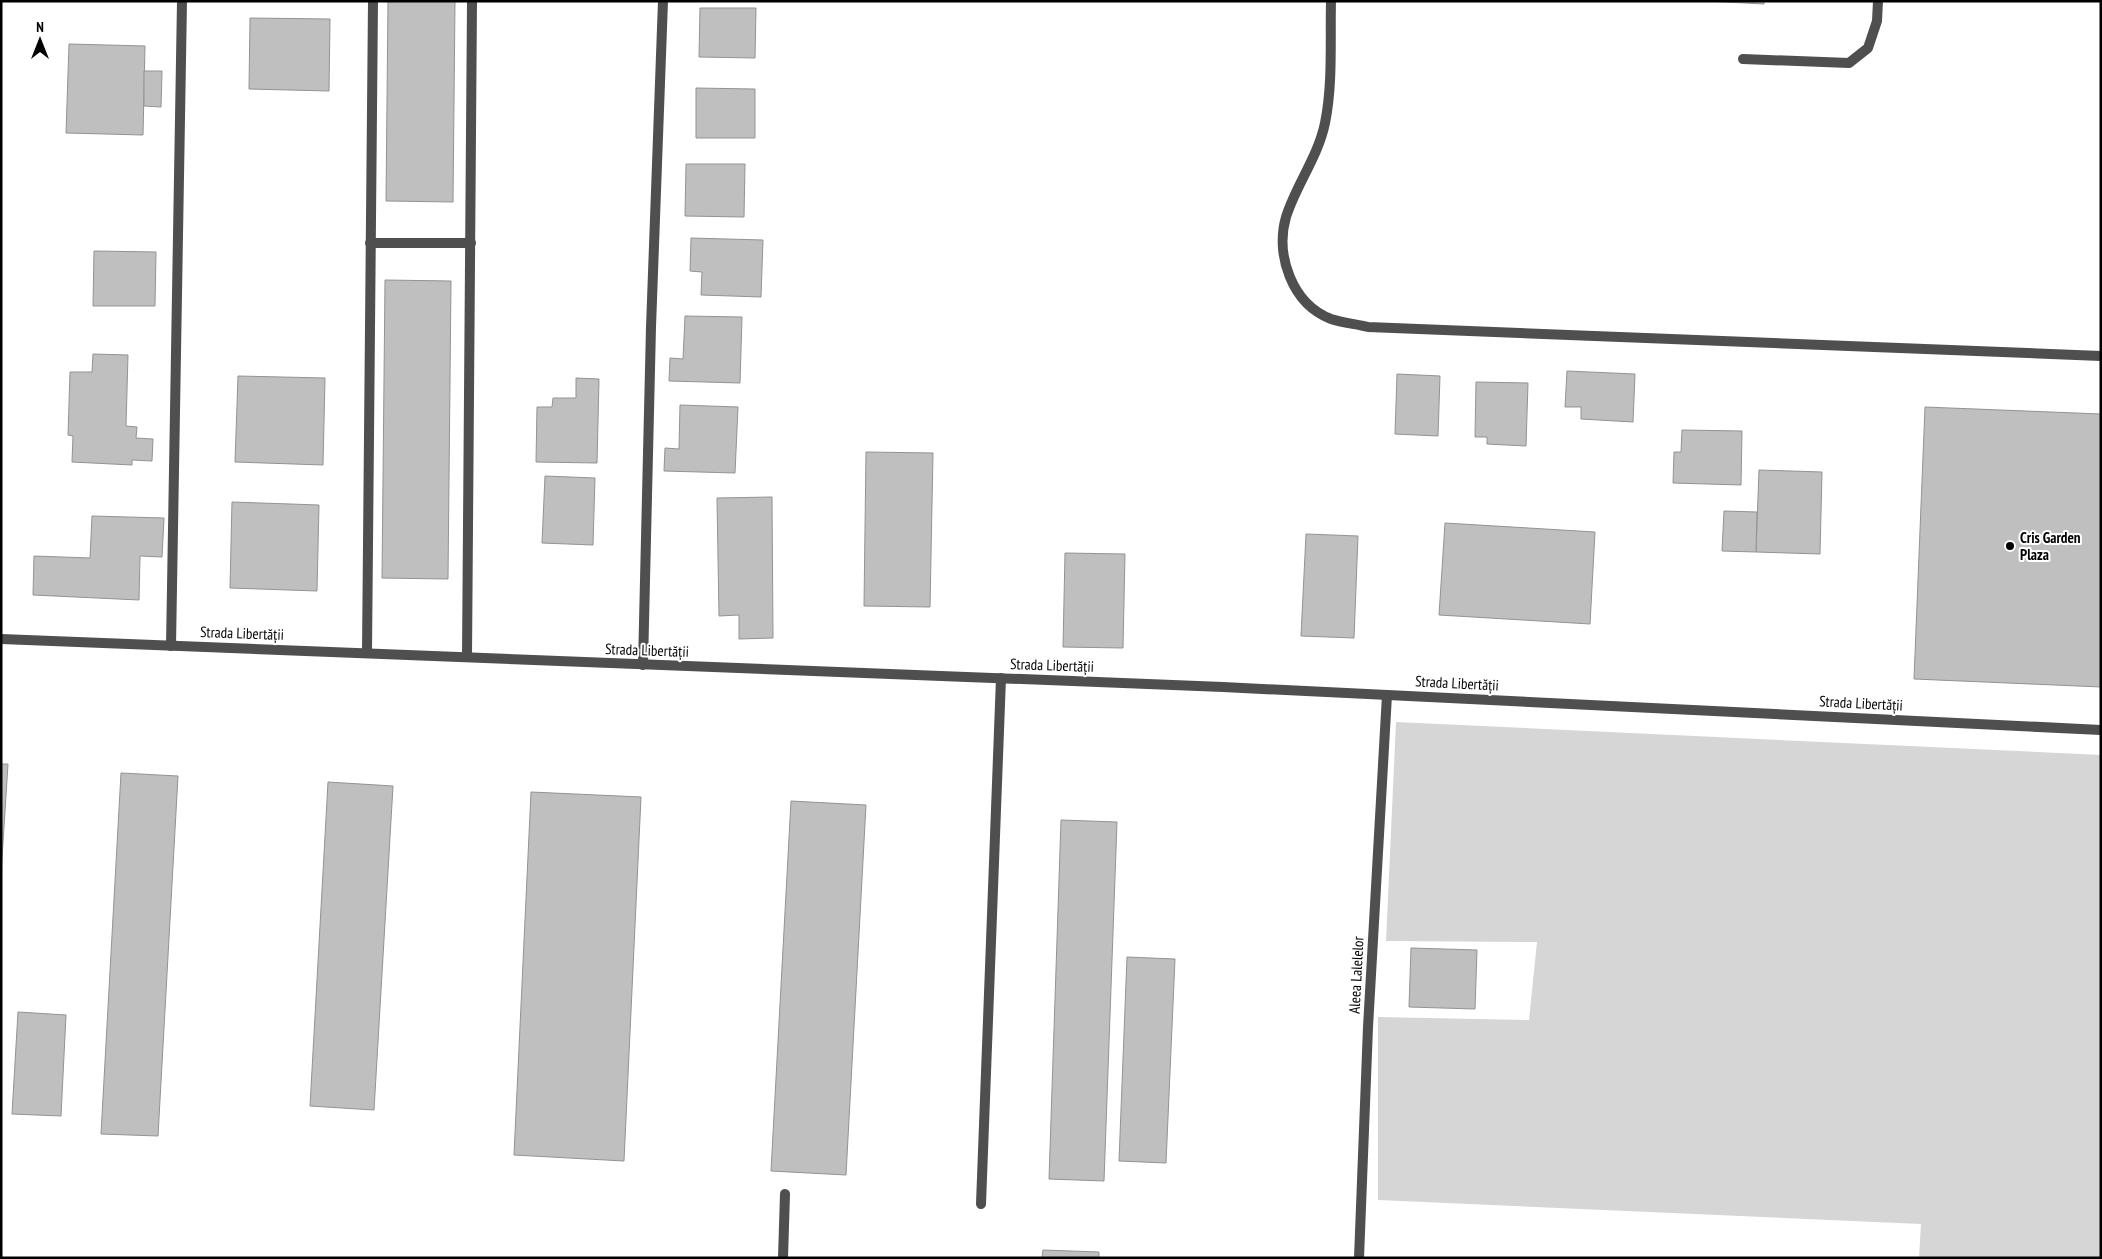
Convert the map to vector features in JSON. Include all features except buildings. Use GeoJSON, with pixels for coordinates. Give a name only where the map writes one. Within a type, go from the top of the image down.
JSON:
{"type":"FeatureCollection","features":[{"type":"Feature","properties":{"kind":"street"},"geometry":{"type":"LineString","coordinates":[[171,646],[182,1]]}},
{"type":"Feature","properties":{"kind":"street"},"geometry":{"type":"LineString","coordinates":[[366,653],[373,1]]}},
{"type":"Feature","properties":{"kind":"street"},"geometry":{"type":"LineString","coordinates":[[467,657],[472,1]]}},
{"type":"Feature","properties":{"kind":"street"},"geometry":{"type":"LineString","coordinates":[[643,664],[651,327],[663,1]]}},
{"type":"Feature","properties":{"kind":"street"},"geometry":{"type":"LineString","coordinates":[[1331,1],[1329,97],[1325,124],[1317,149],[1286,217],[1282,236],[1284,257],[1295,290],[1305,301],[1330,318],[1368,327],[2101,356]]}},
{"type":"Feature","properties":{"kind":"street"},"geometry":{"type":"LineString","coordinates":[[1743,59],[1849,63],[1868,48],[1877,20],[1878,1]]}},
{"type":"Feature","properties":{"kind":"street"},"geometry":{"type":"LineString","coordinates":[[370,243],[471,243]]}},
{"type":"Feature","properties":{"kind":"street","name":"Strada Libertății"},"geometry":{"type":"LineString","coordinates":[[1,639],[1387,694],[2101,730]]}},
{"type":"Feature","properties":{"kind":"street"},"geometry":{"type":"LineString","coordinates":[[981,1204],[1001,678]]}},
{"type":"Feature","properties":{"kind":"street","name":"Aleea Lalelelor"},"geometry":{"type":"LineString","coordinates":[[1359,1258],[1368,1027],[1387,694]]}},
{"type":"Feature","properties":{"kind":"street"},"geometry":{"type":"LineString","coordinates":[[783,1258],[785,1194]]}},
{"type":"Feature","properties":{"kind":"shaded area"},"geometry":{"type":"Polygon","coordinates":[[[1396,722],[2101,755],[2101,1258],[1919,1258],[1921,1224],[1378,1200],[1378,1017],[1529,1020],[1537,942],[1386,941],[1396,722]]]}},
{"type":"Feature","properties":{"kind":"place","name":"Cris Garden Plaza"},"geometry":{"type":"Point","coordinates":[2010,546]}}]}
